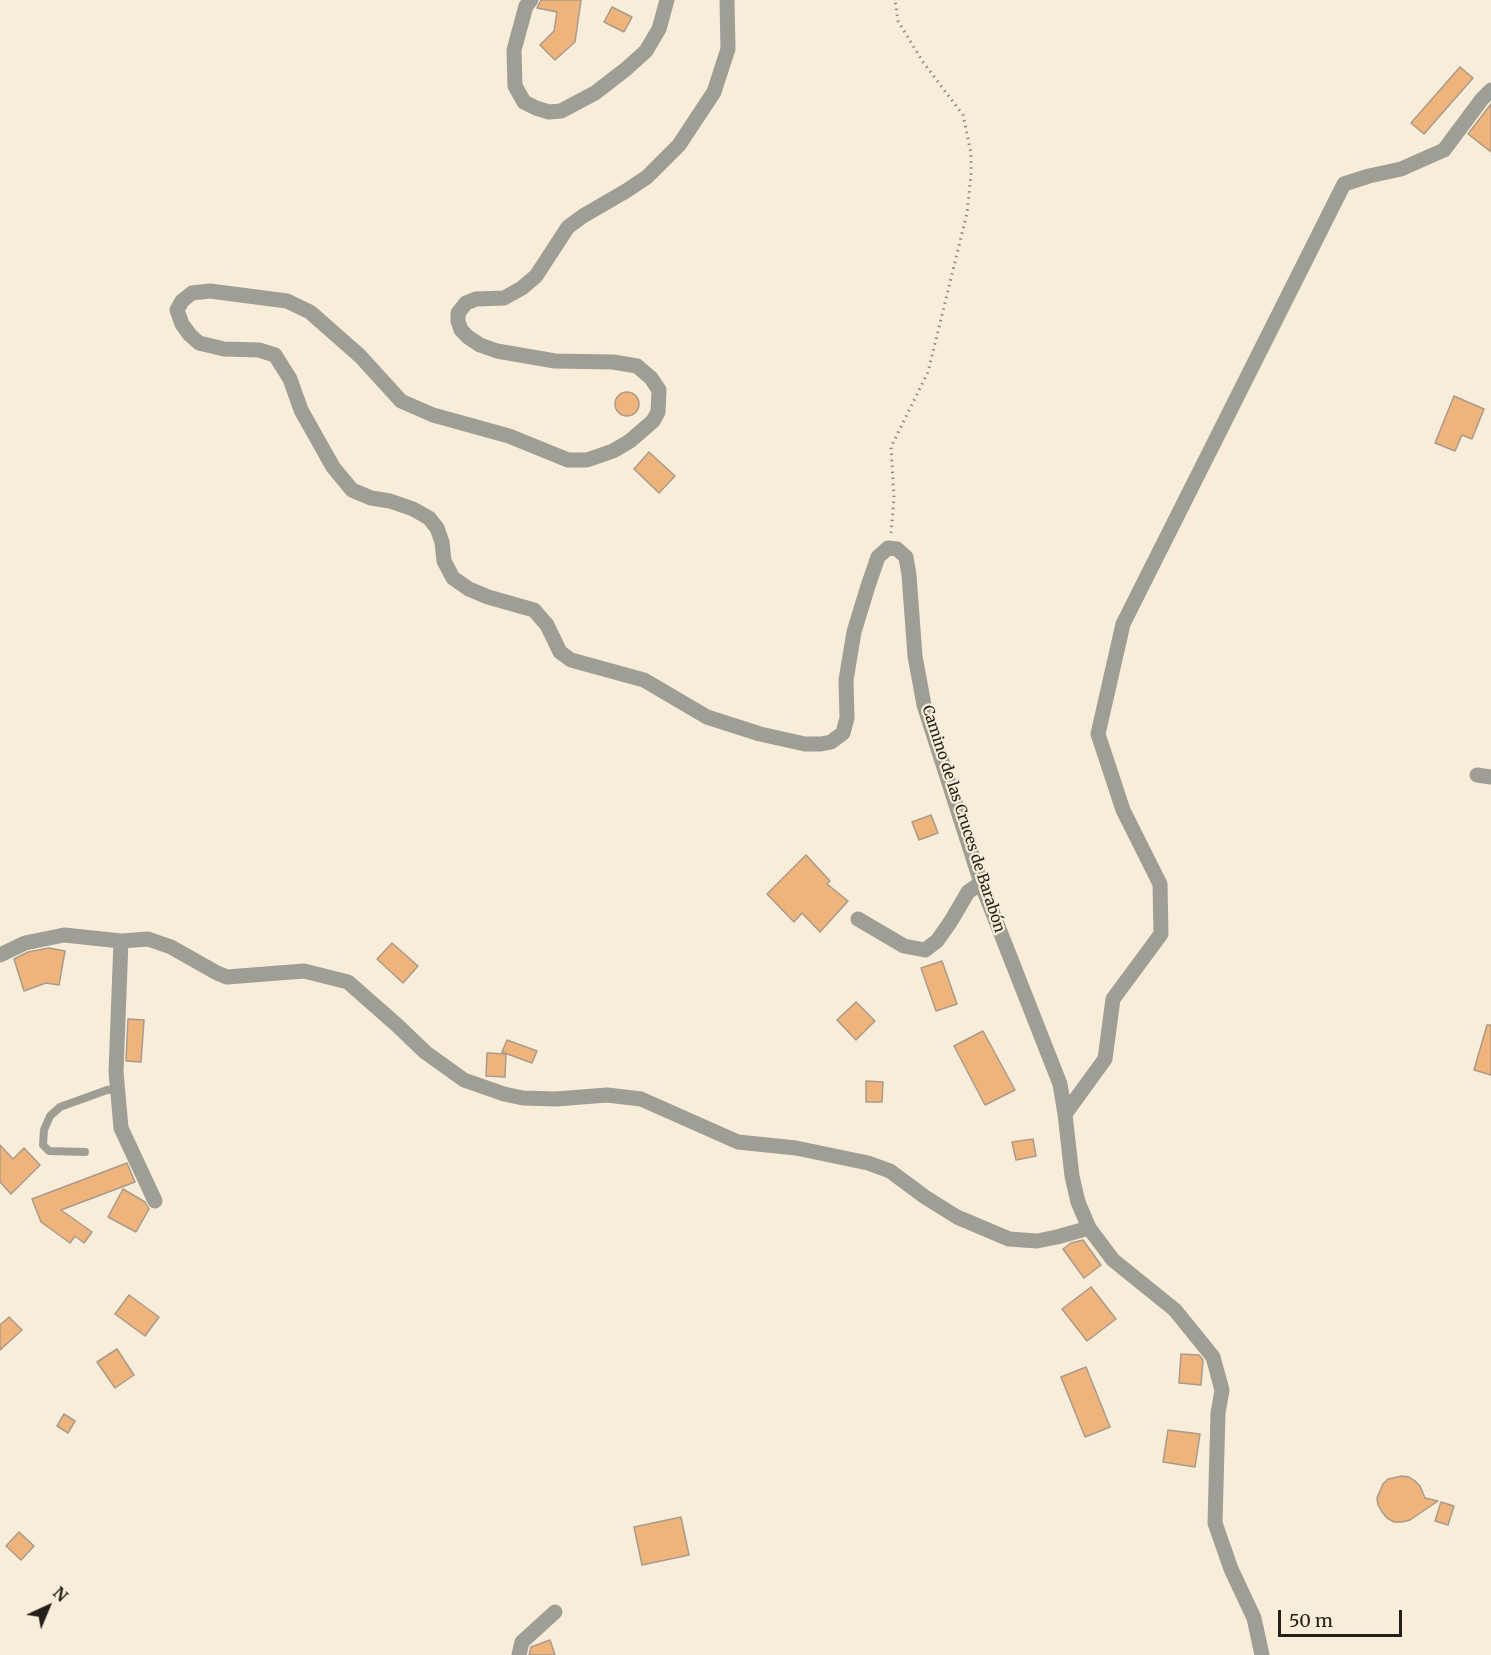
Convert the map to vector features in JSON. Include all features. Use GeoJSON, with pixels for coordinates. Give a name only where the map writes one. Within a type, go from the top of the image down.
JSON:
{"type":"FeatureCollection","features":[{"type":"Feature","properties":{"kind":"street"},"geometry":{"type":"LineString","coordinates":[[531,0],[526,6],[514,50],[515,86],[524,102],[549,112],[561,111],[595,93],[646,51],[659,29],[667,0]]}},
{"type":"Feature","properties":{"kind":"street"},"geometry":{"type":"LineString","coordinates":[[727,0],[728,49],[714,92],[679,145],[647,177],[583,216],[568,228],[536,276],[522,288],[504,298],[476,299],[466,303],[458,313],[461,330],[480,345],[496,351],[555,361],[613,362],[637,366],[651,378],[659,390],[658,412],[653,421],[630,441],[614,451],[587,460],[568,460],[509,436],[433,415],[401,401],[360,356],[310,312],[287,301],[210,291],[192,293],[177,310],[182,324],[199,343],[224,349],[259,350],[275,355],[290,379],[301,410],[333,467],[352,490],[371,498],[390,501],[429,518],[437,528],[442,542],[444,561],[453,578],[469,589],[488,597],[534,610],[547,625],[560,652],[572,660],[644,680],[707,717],[760,734],[805,744],[831,742],[843,733],[847,718],[846,680],[854,632],[879,557],[888,548]]}},
{"type":"Feature","properties":{"kind":"street"},"geometry":{"type":"LineString","coordinates":[[1065,1114],[1105,1059],[1113,999],[1161,934],[1160,885],[1123,810],[1098,734],[1123,624],[1344,184],[1401,169],[1444,150],[1491,90]]}},
{"type":"Feature","properties":{"kind":"street","name":"Camino de las Cruces de Barabón"},"geometry":{"type":"LineString","coordinates":[[888,548],[897,549],[906,557],[915,656],[924,705],[981,883],[1060,1084],[1072,1176],[1078,1202],[1089,1228],[1113,1260],[1175,1310],[1213,1357],[1222,1390],[1218,1413],[1215,1523],[1231,1569],[1254,1618],[1262,1655]]}},
{"type":"Feature","properties":{"kind":"street"},"geometry":{"type":"LineString","coordinates":[[858,919],[904,946],[925,950],[937,941],[968,892],[981,883]]}},
{"type":"Feature","properties":{"kind":"street"},"geometry":{"type":"LineString","coordinates":[[0,955],[25,943],[64,935],[121,941],[148,939],[171,947],[227,977],[304,971],[348,982],[425,1052],[464,1080],[504,1094],[523,1098],[556,1099],[607,1095],[641,1099],[738,1142],[796,1148],[868,1163],[890,1171],[957,1217],[1009,1239],[1037,1241],[1089,1228]]}},
{"type":"Feature","properties":{"kind":"street"},"geometry":{"type":"LineString","coordinates":[[121,941],[116,1072],[122,1128],[155,1201]]}},
{"type":"Feature","properties":{"kind":"street"},"geometry":{"type":"LineString","coordinates":[[519,1655],[522,1642],[555,1612]]}},
{"type":"Feature","properties":{"kind":"lane"},"geometry":{"type":"LineString","coordinates":[[85,1152],[49,1151],[44,1145],[44,1130],[50,1116],[60,1107],[107,1090],[117,1089]]}},
{"type":"Feature","properties":{"kind":"path"},"geometry":{"type":"LineString","coordinates":[[888,548],[894,498],[891,447],[928,372],[967,213],[971,175],[971,153],[963,115],[923,62],[898,21],[895,0]]}},
{"type":"Feature","properties":{"kind":"building"},"geometry":{"type":"Polygon","coordinates":[[[541,0],[581,0],[575,42],[555,60],[540,45],[554,31],[557,12],[537,8],[541,0]]]}},
{"type":"Feature","properties":{"kind":"building"},"geometry":{"type":"Polygon","coordinates":[[[612,7],[632,17],[624,32],[604,22],[612,7]]]}},
{"type":"Feature","properties":{"kind":"building"},"geometry":{"type":"Polygon","coordinates":[[[1460,67],[1473,78],[1424,134],[1411,123],[1460,67]]]}},
{"type":"Feature","properties":{"kind":"building"},"geometry":{"type":"Polygon","coordinates":[[[1491,104],[1491,152],[1468,134],[1491,104]]]}},
{"type":"Feature","properties":{"kind":"building"},"geometry":{"type":"Polygon","coordinates":[[[627,392],[636,395],[639,404],[636,413],[627,416],[618,413],[615,404],[618,395],[627,392]]]}},
{"type":"Feature","properties":{"kind":"building"},"geometry":{"type":"Polygon","coordinates":[[[1454,396],[1484,409],[1472,439],[1462,435],[1455,451],[1435,443],[1454,396]]]}},
{"type":"Feature","properties":{"kind":"building"},"geometry":{"type":"Polygon","coordinates":[[[649,452],[675,476],[659,493],[634,469],[649,452]]]}},
{"type":"Feature","properties":{"kind":"building"},"geometry":{"type":"Polygon","coordinates":[[[931,815],[938,833],[919,840],[912,822],[931,815]]]}},
{"type":"Feature","properties":{"kind":"building"},"geometry":{"type":"Polygon","coordinates":[[[806,855],[830,881],[827,884],[848,901],[820,932],[802,913],[794,922],[767,894],[806,855]]]}},
{"type":"Feature","properties":{"kind":"building"},"geometry":{"type":"Polygon","coordinates":[[[392,943],[418,966],[403,983],[377,959],[392,943]]]}},
{"type":"Feature","properties":{"kind":"building"},"geometry":{"type":"Polygon","coordinates":[[[49,948],[65,951],[59,985],[46,983],[24,991],[14,959],[28,952],[49,948]]]}},
{"type":"Feature","properties":{"kind":"building"},"geometry":{"type":"Polygon","coordinates":[[[942,961],[957,1004],[936,1011],[921,968],[942,961]]]}},
{"type":"Feature","properties":{"kind":"building"},"geometry":{"type":"Polygon","coordinates":[[[856,1002],[875,1021],[856,1040],[837,1020],[856,1002]]]}},
{"type":"Feature","properties":{"kind":"building"},"geometry":{"type":"Polygon","coordinates":[[[128,1019],[144,1020],[141,1062],[126,1061],[128,1019]]]}},
{"type":"Feature","properties":{"kind":"building"},"geometry":{"type":"Polygon","coordinates":[[[1487,1025],[1491,1025],[1491,1075],[1474,1070],[1487,1025]]]}},
{"type":"Feature","properties":{"kind":"building"},"geometry":{"type":"Polygon","coordinates":[[[983,1031],[1015,1090],[985,1105],[954,1046],[983,1031]]]}},
{"type":"Feature","properties":{"kind":"building"},"geometry":{"type":"Polygon","coordinates":[[[507,1040],[537,1051],[532,1063],[502,1052],[507,1040]]]}},
{"type":"Feature","properties":{"kind":"building"},"geometry":{"type":"Polygon","coordinates":[[[487,1053],[506,1054],[505,1077],[486,1076],[487,1053]]]}},
{"type":"Feature","properties":{"kind":"building"},"geometry":{"type":"Polygon","coordinates":[[[866,1081],[883,1082],[882,1102],[866,1102],[866,1081]]]}},
{"type":"Feature","properties":{"kind":"building"},"geometry":{"type":"Polygon","coordinates":[[[1033,1139],[1036,1156],[1016,1160],[1012,1142],[1033,1139]]]}},
{"type":"Feature","properties":{"kind":"building"},"geometry":{"type":"Polygon","coordinates":[[[0,1145],[13,1159],[24,1148],[40,1165],[11,1194],[0,1182],[0,1145]]]}},
{"type":"Feature","properties":{"kind":"building"},"geometry":{"type":"Polygon","coordinates":[[[127,1163],[135,1182],[61,1210],[92,1232],[84,1243],[75,1236],[70,1243],[41,1222],[32,1199],[127,1163]]]}},
{"type":"Feature","properties":{"kind":"building"},"geometry":{"type":"Polygon","coordinates":[[[123,1189],[145,1202],[149,1209],[136,1232],[108,1217],[123,1189]]]}},
{"type":"Feature","properties":{"kind":"building"},"geometry":{"type":"Polygon","coordinates":[[[1083,1240],[1101,1265],[1084,1278],[1063,1249],[1071,1243],[1083,1240]]]}},
{"type":"Feature","properties":{"kind":"building"},"geometry":{"type":"Polygon","coordinates":[[[1091,1287],[1116,1319],[1087,1341],[1062,1309],[1091,1287]]]}},
{"type":"Feature","properties":{"kind":"building"},"geometry":{"type":"Polygon","coordinates":[[[129,1295],[159,1317],[145,1336],[115,1314],[129,1295]]]}},
{"type":"Feature","properties":{"kind":"building"},"geometry":{"type":"Polygon","coordinates":[[[9,1317],[22,1330],[0,1350],[0,1325],[9,1317]]]}},
{"type":"Feature","properties":{"kind":"building"},"geometry":{"type":"Polygon","coordinates":[[[117,1349],[134,1375],[115,1388],[97,1362],[117,1349]]]}},
{"type":"Feature","properties":{"kind":"building"},"geometry":{"type":"Polygon","coordinates":[[[1181,1354],[1199,1355],[1203,1360],[1201,1385],[1179,1383],[1181,1354]]]}},
{"type":"Feature","properties":{"kind":"building"},"geometry":{"type":"Polygon","coordinates":[[[1086,1367],[1110,1427],[1085,1437],[1061,1377],[1086,1367]]]}},
{"type":"Feature","properties":{"kind":"building"},"geometry":{"type":"Polygon","coordinates":[[[64,1414],[75,1421],[68,1433],[57,1426],[64,1414]]]}},
{"type":"Feature","properties":{"kind":"building"},"geometry":{"type":"Polygon","coordinates":[[[1168,1430],[1200,1434],[1195,1467],[1163,1462],[1168,1430]]]}},
{"type":"Feature","properties":{"kind":"building"},"geometry":{"type":"Polygon","coordinates":[[[1402,1476],[1415,1481],[1425,1498],[1438,1501],[1410,1520],[1394,1522],[1382,1512],[1377,1498],[1383,1484],[1388,1479],[1402,1476]]]}},
{"type":"Feature","properties":{"kind":"building"},"geometry":{"type":"Polygon","coordinates":[[[1441,1502],[1454,1506],[1448,1525],[1435,1521],[1441,1502]]]}},
{"type":"Feature","properties":{"kind":"building"},"geometry":{"type":"Polygon","coordinates":[[[681,1517],[689,1555],[642,1565],[634,1527],[681,1517]]]}},
{"type":"Feature","properties":{"kind":"building"},"geometry":{"type":"Polygon","coordinates":[[[19,1532],[34,1546],[21,1560],[6,1546],[19,1532]]]}},
{"type":"Feature","properties":{"kind":"building"},"geometry":{"type":"Polygon","coordinates":[[[550,1640],[555,1655],[529,1655],[531,1647],[550,1640]]]}}]}
